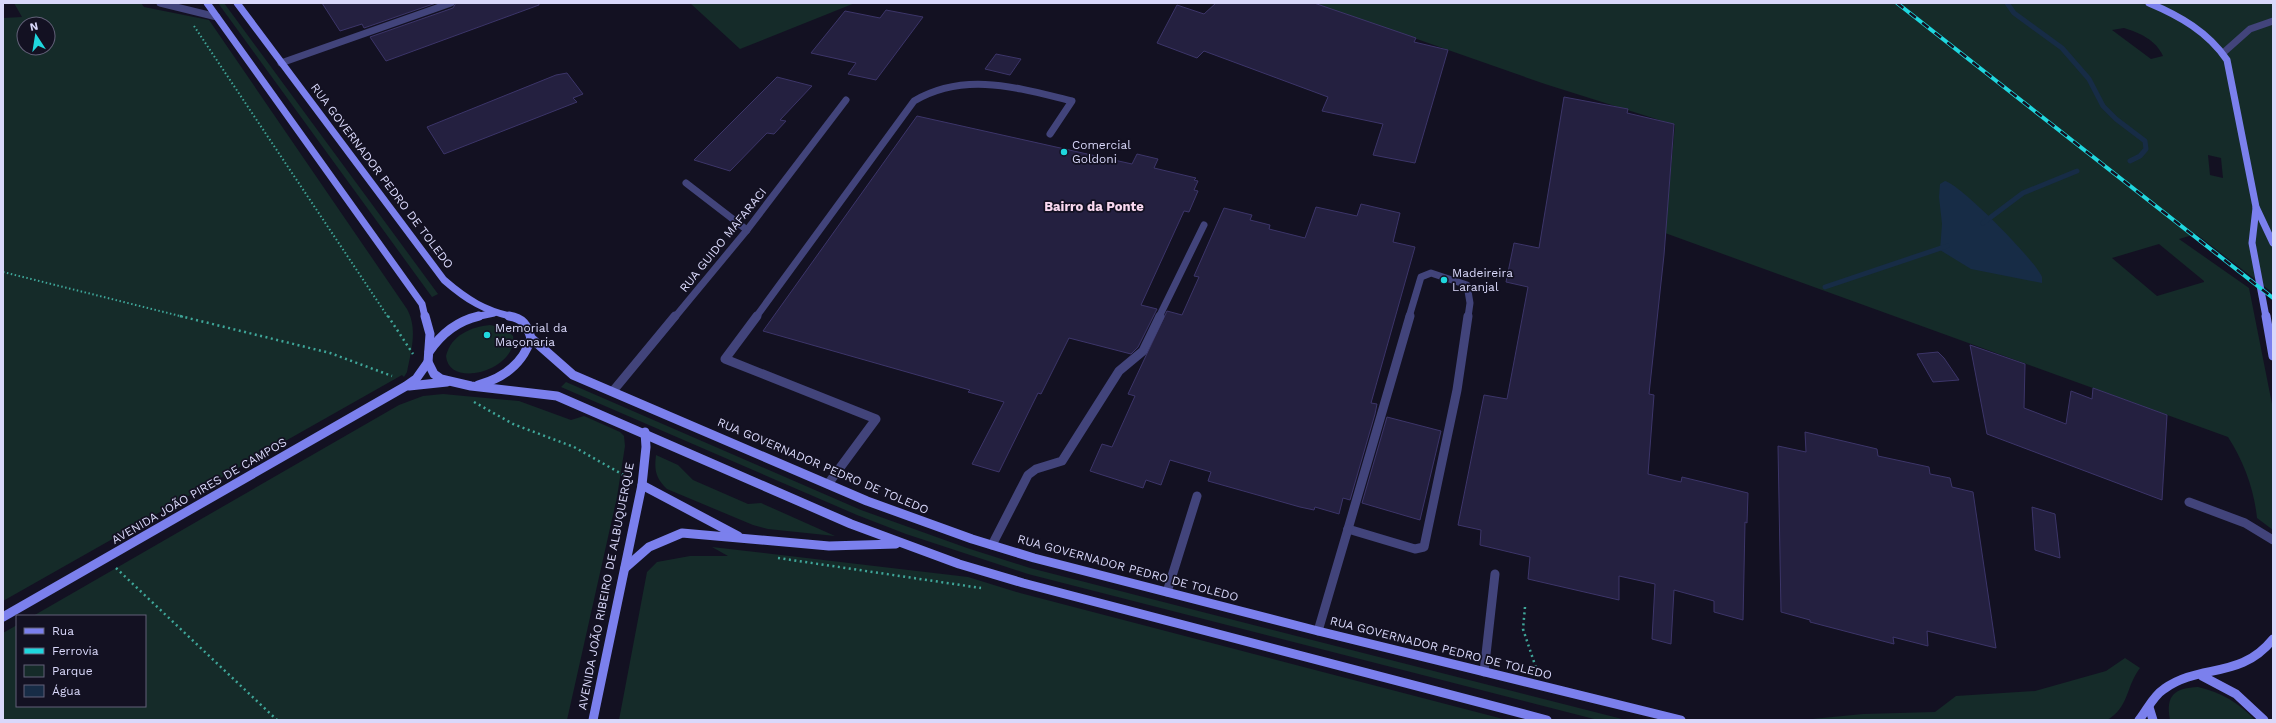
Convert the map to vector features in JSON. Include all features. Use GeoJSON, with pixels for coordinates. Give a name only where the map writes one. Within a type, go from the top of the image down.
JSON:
{"type":"FeatureCollection","features":[{"type":"Feature","properties":{"kind":"main road"},"geometry":{"type":"LineString","coordinates":[[207,3],[422,304],[430,334],[428,358],[434,374],[449,382],[471,386],[557,396],[645,432],[851,524],[901,543],[1024,583],[1547,720]]}},
{"type":"Feature","properties":{"kind":"main road","name":"RUA GOVERNADOR PEDRO DE TOLEDO"},"geometry":{"type":"LineString","coordinates":[[237,3],[444,280],[457,291],[494,313],[516,317],[524,322],[529,330],[531,338],[573,375],[915,520],[992,545],[1034,558],[1318,631],[1681,720]]}},
{"type":"Feature","properties":{"kind":"main road"},"geometry":{"type":"LineString","coordinates":[[2149,3],[2193,26],[2223,53],[2232,77],[2256,207],[2273,242]]}},
{"type":"Feature","properties":{"kind":"main road"},"geometry":{"type":"LineString","coordinates":[[2256,207],[2252,244],[2273,356]]}},
{"type":"Feature","properties":{"kind":"main road"},"geometry":{"type":"LineString","coordinates":[[428,358],[440,336],[454,326],[474,317],[494,313]]}},
{"type":"Feature","properties":{"kind":"main road"},"geometry":{"type":"LineString","coordinates":[[471,386],[491,382],[512,369],[526,353],[531,338]]}},
{"type":"Feature","properties":{"kind":"main road","name":"AVENIDA JOÃO PIRES DE CAMPOS"},"geometry":{"type":"LineString","coordinates":[[3,617],[406,386],[422,372],[428,358]]}},
{"type":"Feature","properties":{"kind":"main road","name":"AVENIDA JOÃO PIRES DE CAMPOS"},"geometry":{"type":"LineString","coordinates":[[406,386],[449,382]]}},
{"type":"Feature","properties":{"kind":"main road","name":"AVENIDA JOÃO RIBEIRO DE ALBUQUERQUE"},"geometry":{"type":"LineString","coordinates":[[593,720],[642,485],[646,447],[645,432]]}},
{"type":"Feature","properties":{"kind":"main road"},"geometry":{"type":"LineString","coordinates":[[642,485],[741,538]]}},
{"type":"Feature","properties":{"kind":"main road"},"geometry":{"type":"LineString","coordinates":[[624,568],[649,547],[674,535],[682,533],[829,546],[901,543]]}},
{"type":"Feature","properties":{"kind":"main road"},"geometry":{"type":"LineString","coordinates":[[2139,720],[2164,688],[2175,682],[2237,666],[2253,658],[2268,646],[2273,639]]}},
{"type":"Feature","properties":{"kind":"main road"},"geometry":{"type":"LineString","coordinates":[[2202,676],[2236,694],[2264,720]]}},
{"type":"Feature","properties":{"kind":"main road"},"geometry":{"type":"LineString","coordinates":[[2149,707],[2154,720]]}},
{"type":"Feature","properties":{"kind":"street"},"geometry":{"type":"LineString","coordinates":[[160,3],[217,17]]}},
{"type":"Feature","properties":{"kind":"street"},"geometry":{"type":"LineString","coordinates":[[281,63],[451,3]]}},
{"type":"Feature","properties":{"kind":"street"},"geometry":{"type":"LineString","coordinates":[[2223,53],[2233,45],[2242,34],[2250,29],[2273,21]]}},
{"type":"Feature","properties":{"kind":"street"},"geometry":{"type":"LineString","coordinates":[[828,484],[876,419],[725,359],[914,101],[922,95],[949,86],[985,84],[1004,85],[1072,101],[1050,134]]}},
{"type":"Feature","properties":{"kind":"street","name":"RUA GUIDO MAFARACI"},"geometry":{"type":"LineString","coordinates":[[613,392],[747,230],[846,100]]}},
{"type":"Feature","properties":{"kind":"street"},"geometry":{"type":"LineString","coordinates":[[686,183],[747,230]]}},
{"type":"Feature","properties":{"kind":"street"},"geometry":{"type":"LineString","coordinates":[[992,545],[1023,481],[1036,469],[1062,462],[1119,371],[1143,351],[1204,225]]}},
{"type":"Feature","properties":{"kind":"street"},"geometry":{"type":"LineString","coordinates":[[1318,631],[1347,529],[1421,277],[1431,273],[1463,282],[1467,285],[1470,303],[1457,390],[1427,540],[1424,547],[1415,549],[1347,529]]}},
{"type":"Feature","properties":{"kind":"street"},"geometry":{"type":"LineString","coordinates":[[1167,592],[1197,496]]}},
{"type":"Feature","properties":{"kind":"street"},"geometry":{"type":"LineString","coordinates":[[2190,502],[2245,523],[2273,540]]}},
{"type":"Feature","properties":{"kind":"street"},"geometry":{"type":"LineString","coordinates":[[1484,672],[1495,574]]}},
{"type":"Feature","properties":{"kind":"path"},"geometry":{"type":"LineString","coordinates":[[196,12],[194,26],[411,350],[422,372]]}},
{"type":"Feature","properties":{"kind":"path"},"geometry":{"type":"LineString","coordinates":[[3,272],[330,353],[400,379],[406,386]]}},
{"type":"Feature","properties":{"kind":"path"},"geometry":{"type":"LineString","coordinates":[[471,400],[492,414],[513,424],[574,447],[642,485]]}},
{"type":"Feature","properties":{"kind":"path"},"geometry":{"type":"LineString","coordinates":[[109,556],[116,568],[277,720]]}},
{"type":"Feature","properties":{"kind":"path"},"geometry":{"type":"LineString","coordinates":[[1525,607],[1522,629],[1542,686]]}},
{"type":"Feature","properties":{"kind":"green space"},"geometry":{"type":"Polygon","coordinates":[[[14,3],[141,3],[144,7],[209,20],[407,309],[412,324],[413,340],[407,372],[404,377],[402,375],[3,601],[3,18],[16,17],[16,56],[56,56],[56,16],[21,16],[14,3]]]}},
{"type":"Feature","properties":{"kind":"green space"},"geometry":{"type":"Polygon","coordinates":[[[218,3],[224,3],[438,294],[432,297],[218,3]]]}},
{"type":"Feature","properties":{"kind":"green space"},"geometry":{"type":"Polygon","coordinates":[[[690,3],[855,3],[740,49],[690,3]]]}},
{"type":"Feature","properties":{"kind":"green space"},"geometry":{"type":"Polygon","coordinates":[[[1314,3],[2273,3],[2273,293],[2196,234],[2179,239],[2249,288],[2273,409],[2273,530],[2257,518],[2251,486],[2239,456],[2228,437],[1665,233],[1675,125],[1545,84],[1314,3]],[[2124,28],[2112,30],[2151,59],[2163,56],[2152,41],[2136,32],[2124,28]],[[2208,155],[2210,175],[2223,178],[2221,158],[2208,155]],[[2159,244],[2112,258],[2157,296],[2204,282],[2159,244]]]}},
{"type":"Feature","properties":{"kind":"green space"},"geometry":{"type":"Polygon","coordinates":[[[490,325],[505,328],[513,336],[512,348],[505,358],[495,366],[482,372],[470,374],[458,372],[450,366],[446,356],[452,343],[457,337],[469,330],[490,325]]]}},
{"type":"Feature","properties":{"kind":"green space"},"geometry":{"type":"Polygon","coordinates":[[[566,382],[861,510],[967,548],[1030,568],[1626,720],[1598,720],[1028,574],[906,534],[857,515],[561,387],[566,382]]]}},
{"type":"Feature","properties":{"kind":"green space"},"geometry":{"type":"Polygon","coordinates":[[[443,394],[519,401],[571,420],[584,416],[620,432],[624,436],[625,446],[617,497],[567,720],[3,720],[3,633],[16,626],[16,707],[146,707],[146,615],[35,615],[399,405],[423,396],[443,394]]]}},
{"type":"Feature","properties":{"kind":"green space"},"geometry":{"type":"Polygon","coordinates":[[[656,455],[678,465],[693,480],[748,504],[761,503],[835,536],[768,529],[753,525],[667,489],[658,478],[655,466],[656,455]]]}},
{"type":"Feature","properties":{"kind":"green space"},"geometry":{"type":"Polygon","coordinates":[[[712,547],[968,577],[1020,593],[1507,720],[619,720],[647,572],[657,562],[690,556],[728,556],[712,547]]]}},
{"type":"Feature","properties":{"kind":"green space"},"geometry":{"type":"Polygon","coordinates":[[[2125,658],[2140,668],[2135,675],[2123,703],[2114,715],[2107,720],[1802,720],[1863,714],[1935,712],[1956,696],[2035,691],[2106,671],[2125,658]]]}},
{"type":"Feature","properties":{"kind":"green space"},"geometry":{"type":"Polygon","coordinates":[[[2198,687],[2222,695],[2236,703],[2255,720],[2170,720],[2169,704],[2174,694],[2183,689],[2198,687]]]}},
{"type":"Feature","properties":{"kind":"water"},"geometry":{"type":"Polygon","coordinates":[[[1945,181],[1953,185],[1981,208],[2013,240],[2037,268],[2042,277],[2042,283],[1971,269],[1940,250],[1942,224],[1939,197],[1940,184],[1945,181]]]}},
{"type":"Feature","properties":{"kind":"building"},"geometry":{"type":"Polygon","coordinates":[[[322,3],[436,3],[364,28],[362,24],[340,31],[322,3]]]}},
{"type":"Feature","properties":{"kind":"building"},"geometry":{"type":"Polygon","coordinates":[[[456,3],[539,3],[539,5],[386,61],[370,37],[453,8],[456,3]]]}},
{"type":"Feature","properties":{"kind":"building"},"geometry":{"type":"Polygon","coordinates":[[[1216,3],[1314,3],[1416,38],[1414,42],[1448,50],[1415,163],[1373,155],[1383,124],[1322,111],[1328,97],[1204,51],[1197,58],[1157,43],[1177,5],[1204,14],[1216,3]]]}},
{"type":"Feature","properties":{"kind":"building"},"geometry":{"type":"Polygon","coordinates":[[[886,10],[923,17],[876,80],[848,74],[856,63],[811,53],[845,11],[880,18],[886,10]]]}},
{"type":"Feature","properties":{"kind":"building"},"geometry":{"type":"Polygon","coordinates":[[[996,54],[1021,59],[1010,75],[985,69],[996,54]]]}},
{"type":"Feature","properties":{"kind":"building"},"geometry":{"type":"Polygon","coordinates":[[[567,73],[583,94],[573,98],[577,102],[444,154],[427,127],[556,75],[567,73]]]}},
{"type":"Feature","properties":{"kind":"building"},"geometry":{"type":"Polygon","coordinates":[[[777,77],[812,86],[780,120],[786,121],[774,134],[767,133],[730,171],[694,160],[777,77]]]}},
{"type":"Feature","properties":{"kind":"building"},"geometry":{"type":"Polygon","coordinates":[[[1564,97],[1628,109],[1627,113],[1674,124],[1664,255],[1649,394],[1654,395],[1648,474],[1681,482],[1682,477],[1748,493],[1747,523],[1745,522],[1743,620],[1714,612],[1714,601],[1674,590],[1671,644],[1652,639],[1655,584],[1619,576],[1619,600],[1528,579],[1530,557],[1480,545],[1481,530],[1458,525],[1484,395],[1507,399],[1528,287],[1506,282],[1514,243],[1539,248],[1564,97]]]}},
{"type":"Feature","properties":{"kind":"building"},"geometry":{"type":"Polygon","coordinates":[[[917,116],[1132,164],[1137,154],[1158,159],[1154,168],[1196,178],[1194,180],[1198,181],[1194,190],[1198,191],[1189,212],[1184,211],[1141,305],[1157,309],[1138,347],[1131,354],[1069,338],[1041,394],[1038,393],[999,472],[972,464],[1004,402],[968,392],[970,390],[763,331],[917,116]]]}},
{"type":"Feature","properties":{"kind":"building"},"geometry":{"type":"Polygon","coordinates":[[[1361,204],[1400,213],[1393,242],[1415,247],[1371,403],[1377,404],[1375,414],[1350,500],[1343,498],[1339,514],[1315,507],[1314,510],[1300,507],[1208,481],[1211,472],[1170,460],[1161,485],[1146,480],[1143,488],[1090,471],[1102,444],[1112,447],[1135,396],[1128,394],[1167,311],[1182,315],[1199,277],[1194,276],[1224,208],[1252,215],[1250,220],[1270,225],[1269,229],[1305,238],[1316,207],[1357,216],[1361,204]]]}},
{"type":"Feature","properties":{"kind":"building"},"geometry":{"type":"Polygon","coordinates":[[[1970,345],[2025,364],[2024,408],[2066,424],[2071,391],[2092,399],[2093,388],[2167,415],[2162,500],[1987,434],[1970,345]]]}},
{"type":"Feature","properties":{"kind":"building"},"geometry":{"type":"Polygon","coordinates":[[[1938,352],[1959,380],[1933,382],[1917,354],[1938,352]]]}},
{"type":"Feature","properties":{"kind":"building"},"geometry":{"type":"Polygon","coordinates":[[[1387,417],[1441,431],[1420,520],[1362,503],[1387,417]]]}},
{"type":"Feature","properties":{"kind":"building"},"geometry":{"type":"Polygon","coordinates":[[[1805,432],[1877,449],[1878,456],[1929,467],[1930,474],[1950,478],[1952,487],[1973,492],[1996,648],[1927,631],[1928,646],[1893,637],[1894,644],[1810,622],[1810,620],[1781,612],[1778,446],[1806,452],[1805,432]]]}},
{"type":"Feature","properties":{"kind":"building"},"geometry":{"type":"Polygon","coordinates":[[[2032,507],[2055,514],[2060,558],[2035,550],[2032,507]]]}},
{"type":"Feature","properties":{"kind":"waterway"},"geometry":{"type":"LineString","coordinates":[[2007,3],[2014,13],[2062,48],[2089,79],[2103,106],[2116,119],[2145,141],[2146,149],[2140,156],[2130,161]]}},
{"type":"Feature","properties":{"kind":"waterway"},"geometry":{"type":"LineString","coordinates":[[1983,223],[2023,193],[2077,171]]}},
{"type":"Feature","properties":{"kind":"waterway"},"geometry":{"type":"LineString","coordinates":[[1825,287],[1947,246]]}},
{"type":"Feature","properties":{"kind":"railway"},"geometry":{"type":"LineString","coordinates":[[1897,3],[2273,298]]}},
{"type":"Feature","properties":{"kind":"place","name":"Comercial Goldoni"},"geometry":{"type":"Point","coordinates":[1064,152]}},
{"type":"Feature","properties":{"kind":"place","name":"Madeireira Laranjal"},"geometry":{"type":"Point","coordinates":[1444,280]}},
{"type":"Feature","properties":{"kind":"place","name":"Memorial da Maçonaria"},"geometry":{"type":"Point","coordinates":[487,335]}},
{"type":"Feature","properties":{"kind":"district","name":"Bairro da Ponte"},"geometry":{"type":"Point","coordinates":[1094,206]}}]}
